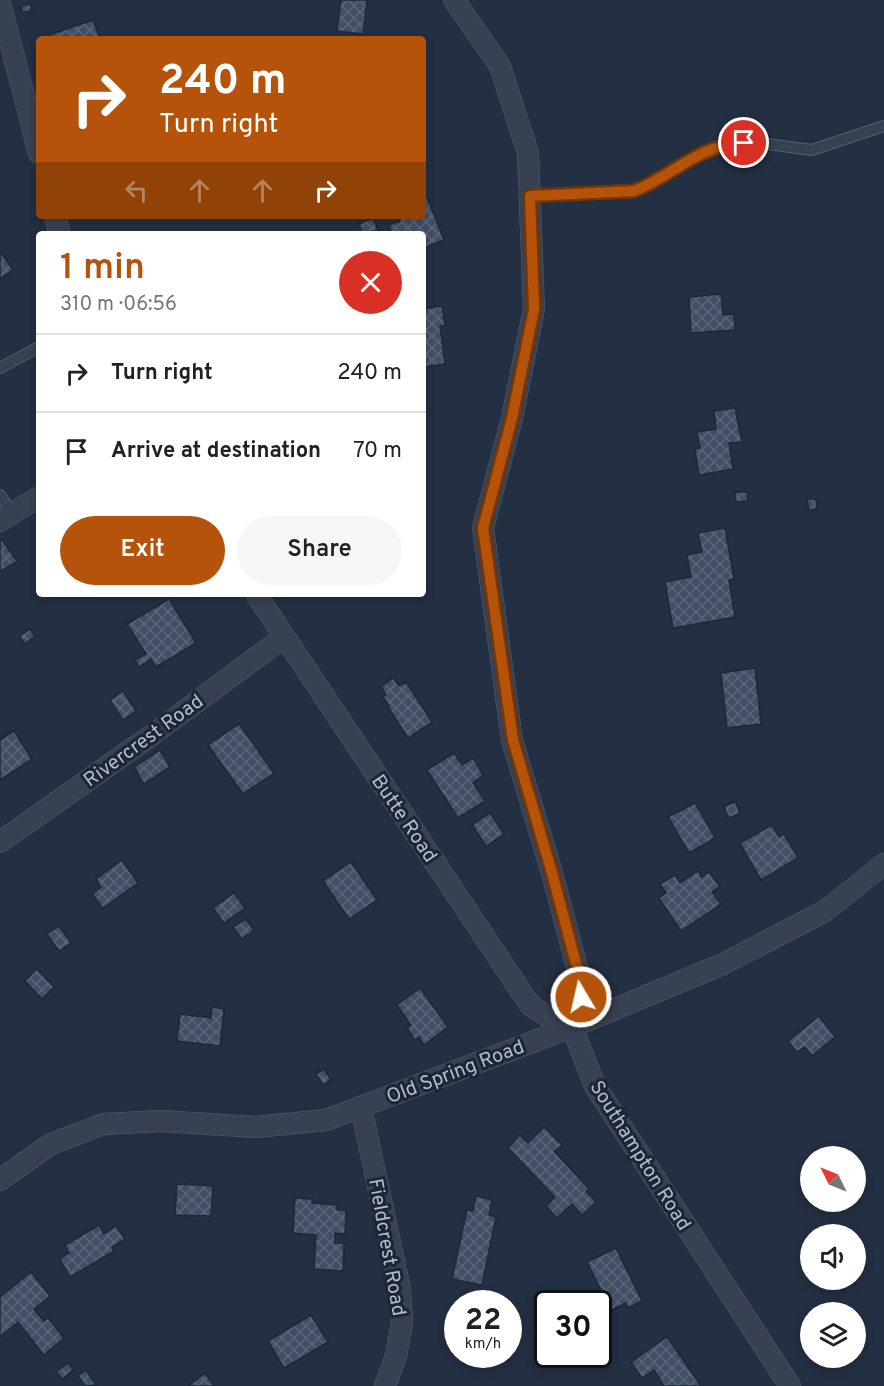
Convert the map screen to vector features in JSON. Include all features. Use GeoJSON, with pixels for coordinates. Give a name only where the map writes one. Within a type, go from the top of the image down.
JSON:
{"type":"FeatureCollection","features":[{"type":"Feature","properties":{"kind":"street"},"geometry":{"type":"LineString","coordinates":[[454,0],[500,66],[528,153],[534,309],[512,418],[483,528],[513,740],[580,979],[581,997],[570,1028]]}},
{"type":"Feature","properties":{"kind":"street"},"geometry":{"type":"LineString","coordinates":[[0,3],[36,141]]}},
{"type":"Feature","properties":{"kind":"street"},"geometry":{"type":"LineString","coordinates":[[6,517],[36,499]]}},
{"type":"Feature","properties":{"kind":"street","name":"Butte Road"},"geometry":{"type":"LineString","coordinates":[[258,597],[530,1005],[570,1028]]}},
{"type":"Feature","properties":{"kind":"street","name":"Rivercrest Road"},"geometry":{"type":"LineString","coordinates":[[0,842],[152,735],[284,637]]}},
{"type":"Feature","properties":{"kind":"street","name":"Old Spring Road"},"geometry":{"type":"LineString","coordinates":[[0,1180],[51,1144],[104,1124],[161,1121],[256,1127],[326,1120],[570,1028],[723,964],[825,911],[884,864]]}},
{"type":"Feature","properties":{"kind":"street","name":"Southampton Road"},"geometry":{"type":"LineString","coordinates":[[570,1028],[595,1086],[790,1386]]}},
{"type":"Feature","properties":{"kind":"street","name":"Fieldcrest Road"},"geometry":{"type":"LineString","coordinates":[[361,1107],[400,1289],[402,1322],[396,1356],[385,1386]]}},
{"type":"Feature","properties":{"kind":"lane"},"geometry":{"type":"LineString","coordinates":[[530,196],[634,191],[650,184],[704,151],[728,144],[760,143],[812,150],[884,126]]}},
{"type":"Feature","properties":{"kind":"lane"},"geometry":{"type":"LineString","coordinates":[[0,368],[36,349]]}},
{"type":"Feature","properties":{"kind":"lane"},"geometry":{"type":"LineString","coordinates":[[0,495],[6,517]]}},
{"type":"Feature","properties":{"kind":"building"},"geometry":{"type":"Polygon","coordinates":[[[341,0],[367,0],[363,34],[337,31],[341,0]]]}},
{"type":"Feature","properties":{"kind":"building"},"geometry":{"type":"Polygon","coordinates":[[[30,4],[32,11],[22,12],[21,6],[30,4]]]}},
{"type":"Feature","properties":{"kind":"building"},"geometry":{"type":"Polygon","coordinates":[[[93,20],[99,36],[46,36],[93,20]]]}},
{"type":"Feature","properties":{"kind":"building"},"geometry":{"type":"Polygon","coordinates":[[[426,195],[444,240],[426,247],[426,231],[391,231],[389,225],[400,221],[399,219],[426,219],[426,195]]]}},
{"type":"Feature","properties":{"kind":"building"},"geometry":{"type":"Polygon","coordinates":[[[373,219],[378,230],[362,231],[359,224],[373,219]]]}},
{"type":"Feature","properties":{"kind":"building"},"geometry":{"type":"Polygon","coordinates":[[[0,251],[13,270],[0,279],[0,251]]]}},
{"type":"Feature","properties":{"kind":"building"},"geometry":{"type":"Polygon","coordinates":[[[721,294],[723,315],[734,314],[735,330],[691,333],[689,297],[721,294]]]}},
{"type":"Feature","properties":{"kind":"building"},"geometry":{"type":"Polygon","coordinates":[[[442,306],[445,325],[440,326],[445,364],[426,367],[426,309],[442,306]]]}},
{"type":"Feature","properties":{"kind":"building"},"geometry":{"type":"Polygon","coordinates":[[[735,408],[742,442],[729,443],[733,469],[699,475],[695,449],[700,448],[697,432],[716,429],[714,411],[735,408]]]}},
{"type":"Feature","properties":{"kind":"building"},"geometry":{"type":"Polygon","coordinates":[[[735,492],[747,492],[748,501],[736,502],[735,492]]]}},
{"type":"Feature","properties":{"kind":"building"},"geometry":{"type":"Polygon","coordinates":[[[807,499],[816,499],[817,509],[809,510],[807,499]]]}},
{"type":"Feature","properties":{"kind":"building"},"geometry":{"type":"Polygon","coordinates":[[[725,528],[734,579],[729,580],[735,617],[673,628],[665,582],[691,577],[687,555],[702,552],[698,533],[725,528]]]}},
{"type":"Feature","properties":{"kind":"building"},"geometry":{"type":"Polygon","coordinates":[[[2,540],[17,561],[0,572],[0,541],[2,540]]]}},
{"type":"Feature","properties":{"kind":"building"},"geometry":{"type":"Polygon","coordinates":[[[169,599],[196,643],[156,667],[151,659],[139,667],[135,660],[146,654],[127,624],[169,599]]]}},
{"type":"Feature","properties":{"kind":"building"},"geometry":{"type":"Polygon","coordinates":[[[30,629],[35,636],[25,644],[19,636],[30,629]]]}},
{"type":"Feature","properties":{"kind":"building"},"geometry":{"type":"Polygon","coordinates":[[[755,668],[761,724],[727,728],[721,673],[755,668]]]}},
{"type":"Feature","properties":{"kind":"building"},"geometry":{"type":"Polygon","coordinates":[[[393,678],[399,686],[406,682],[432,722],[408,738],[383,697],[386,695],[381,687],[393,678]]]}},
{"type":"Feature","properties":{"kind":"building"},"geometry":{"type":"Polygon","coordinates":[[[123,691],[136,711],[123,720],[110,700],[123,691]]]}},
{"type":"Feature","properties":{"kind":"building"},"geometry":{"type":"Polygon","coordinates":[[[239,724],[274,773],[243,794],[208,745],[239,724]]]}},
{"type":"Feature","properties":{"kind":"building"},"geometry":{"type":"Polygon","coordinates":[[[14,731],[32,759],[0,780],[0,740],[14,731]]]}},
{"type":"Feature","properties":{"kind":"building"},"geometry":{"type":"Polygon","coordinates":[[[160,750],[170,767],[144,784],[134,767],[160,750]]]}},
{"type":"Feature","properties":{"kind":"building"},"geometry":{"type":"Polygon","coordinates":[[[454,753],[462,765],[473,758],[483,775],[473,783],[485,801],[458,818],[427,770],[454,753]]]}},
{"type":"Feature","properties":{"kind":"building"},"geometry":{"type":"Polygon","coordinates":[[[736,802],[740,814],[728,818],[724,806],[736,802]]]}},
{"type":"Feature","properties":{"kind":"building"},"geometry":{"type":"Polygon","coordinates":[[[695,803],[715,838],[689,853],[668,817],[695,803]]]}},
{"type":"Feature","properties":{"kind":"building"},"geometry":{"type":"Polygon","coordinates":[[[490,813],[504,834],[486,846],[472,825],[490,813]]]}},
{"type":"Feature","properties":{"kind":"building"},"geometry":{"type":"Polygon","coordinates":[[[772,825],[779,837],[784,834],[798,858],[761,880],[740,843],[772,825]]]}},
{"type":"Feature","properties":{"kind":"building"},"geometry":{"type":"Polygon","coordinates":[[[122,860],[138,883],[103,908],[92,894],[101,887],[96,879],[122,860]]]}},
{"type":"Feature","properties":{"kind":"building"},"geometry":{"type":"Polygon","coordinates":[[[351,862],[377,900],[349,919],[323,881],[351,862]]]}},
{"type":"Feature","properties":{"kind":"building"},"geometry":{"type":"Polygon","coordinates":[[[698,871],[702,877],[709,872],[720,887],[712,892],[721,904],[681,931],[659,898],[666,893],[660,884],[675,875],[680,883],[698,871]]]}},
{"type":"Feature","properties":{"kind":"building"},"geometry":{"type":"Polygon","coordinates":[[[234,893],[245,908],[224,923],[213,908],[234,893]]]}},
{"type":"Feature","properties":{"kind":"building"},"geometry":{"type":"Polygon","coordinates":[[[246,919],[254,930],[242,939],[233,927],[246,919]]]}},
{"type":"Feature","properties":{"kind":"building"},"geometry":{"type":"Polygon","coordinates":[[[59,926],[71,943],[59,951],[47,934],[59,926]]]}},
{"type":"Feature","properties":{"kind":"building"},"geometry":{"type":"Polygon","coordinates":[[[37,969],[54,987],[42,999],[25,981],[37,969]]]}},
{"type":"Feature","properties":{"kind":"building"},"geometry":{"type":"Polygon","coordinates":[[[420,988],[448,1027],[424,1045],[419,1037],[415,1040],[407,1028],[411,1025],[397,1005],[420,988]]]}},
{"type":"Feature","properties":{"kind":"building"},"geometry":{"type":"Polygon","coordinates":[[[212,1007],[224,1009],[220,1046],[177,1041],[180,1014],[211,1018],[212,1007]]]}},
{"type":"Feature","properties":{"kind":"building"},"geometry":{"type":"Polygon","coordinates":[[[819,1016],[835,1037],[812,1056],[805,1047],[797,1052],[788,1041],[819,1016]]]}},
{"type":"Feature","properties":{"kind":"building"},"geometry":{"type":"Polygon","coordinates":[[[324,1069],[331,1080],[323,1085],[316,1074],[324,1069]]]}},
{"type":"Feature","properties":{"kind":"building"},"geometry":{"type":"Polygon","coordinates":[[[544,1127],[562,1145],[554,1151],[589,1189],[586,1191],[596,1202],[582,1215],[572,1204],[557,1218],[546,1206],[555,1197],[508,1148],[520,1135],[528,1143],[544,1127]]]}},
{"type":"Feature","properties":{"kind":"building"},"geometry":{"type":"Polygon","coordinates":[[[177,1184],[213,1186],[211,1216],[175,1215],[177,1184]]]}},
{"type":"Feature","properties":{"kind":"building"},"geometry":{"type":"Polygon","coordinates":[[[476,1196],[492,1200],[489,1215],[496,1217],[482,1285],[452,1279],[467,1210],[473,1211],[476,1196]]]}},
{"type":"Feature","properties":{"kind":"building"},"geometry":{"type":"Polygon","coordinates":[[[295,1198],[312,1199],[312,1203],[337,1205],[337,1210],[346,1210],[345,1234],[335,1233],[335,1243],[344,1243],[343,1271],[314,1269],[316,1235],[293,1233],[295,1198]]]}},
{"type":"Feature","properties":{"kind":"building"},"geometry":{"type":"Polygon","coordinates":[[[99,1225],[104,1234],[116,1226],[125,1239],[112,1247],[114,1251],[70,1277],[60,1259],[69,1253],[65,1245],[99,1225]]]}},
{"type":"Feature","properties":{"kind":"building"},"geometry":{"type":"Polygon","coordinates":[[[616,1248],[642,1301],[628,1308],[626,1303],[612,1310],[612,1290],[601,1290],[587,1262],[616,1248]]]}},
{"type":"Feature","properties":{"kind":"building"},"geometry":{"type":"Polygon","coordinates":[[[31,1272],[50,1296],[34,1309],[44,1321],[48,1318],[64,1338],[44,1355],[18,1322],[0,1337],[0,1297],[31,1272]]]}},
{"type":"Feature","properties":{"kind":"building"},"geometry":{"type":"Polygon","coordinates":[[[311,1315],[328,1342],[284,1368],[268,1341],[311,1315]]]}},
{"type":"Feature","properties":{"kind":"building"},"geometry":{"type":"Polygon","coordinates":[[[667,1337],[701,1386],[664,1386],[654,1370],[642,1378],[631,1362],[667,1337]]]}},
{"type":"Feature","properties":{"kind":"building"},"geometry":{"type":"Polygon","coordinates":[[[68,1363],[73,1370],[62,1379],[56,1372],[68,1363]]]}},
{"type":"Feature","properties":{"kind":"building"},"geometry":{"type":"Polygon","coordinates":[[[86,1370],[96,1385],[85,1386],[78,1375],[86,1370]]]}},
{"type":"Feature","properties":{"kind":"building"},"geometry":{"type":"Polygon","coordinates":[[[205,1373],[214,1386],[188,1386],[205,1373]]]}},
{"type":"Feature","properties":{"kind":"route"},"geometry":{"type":"LineString","coordinates":[[581,997],[580,979],[552,873],[513,740],[483,528],[512,418],[534,309],[530,196],[634,191],[650,184],[704,151],[728,144],[744,143]]}}]}
